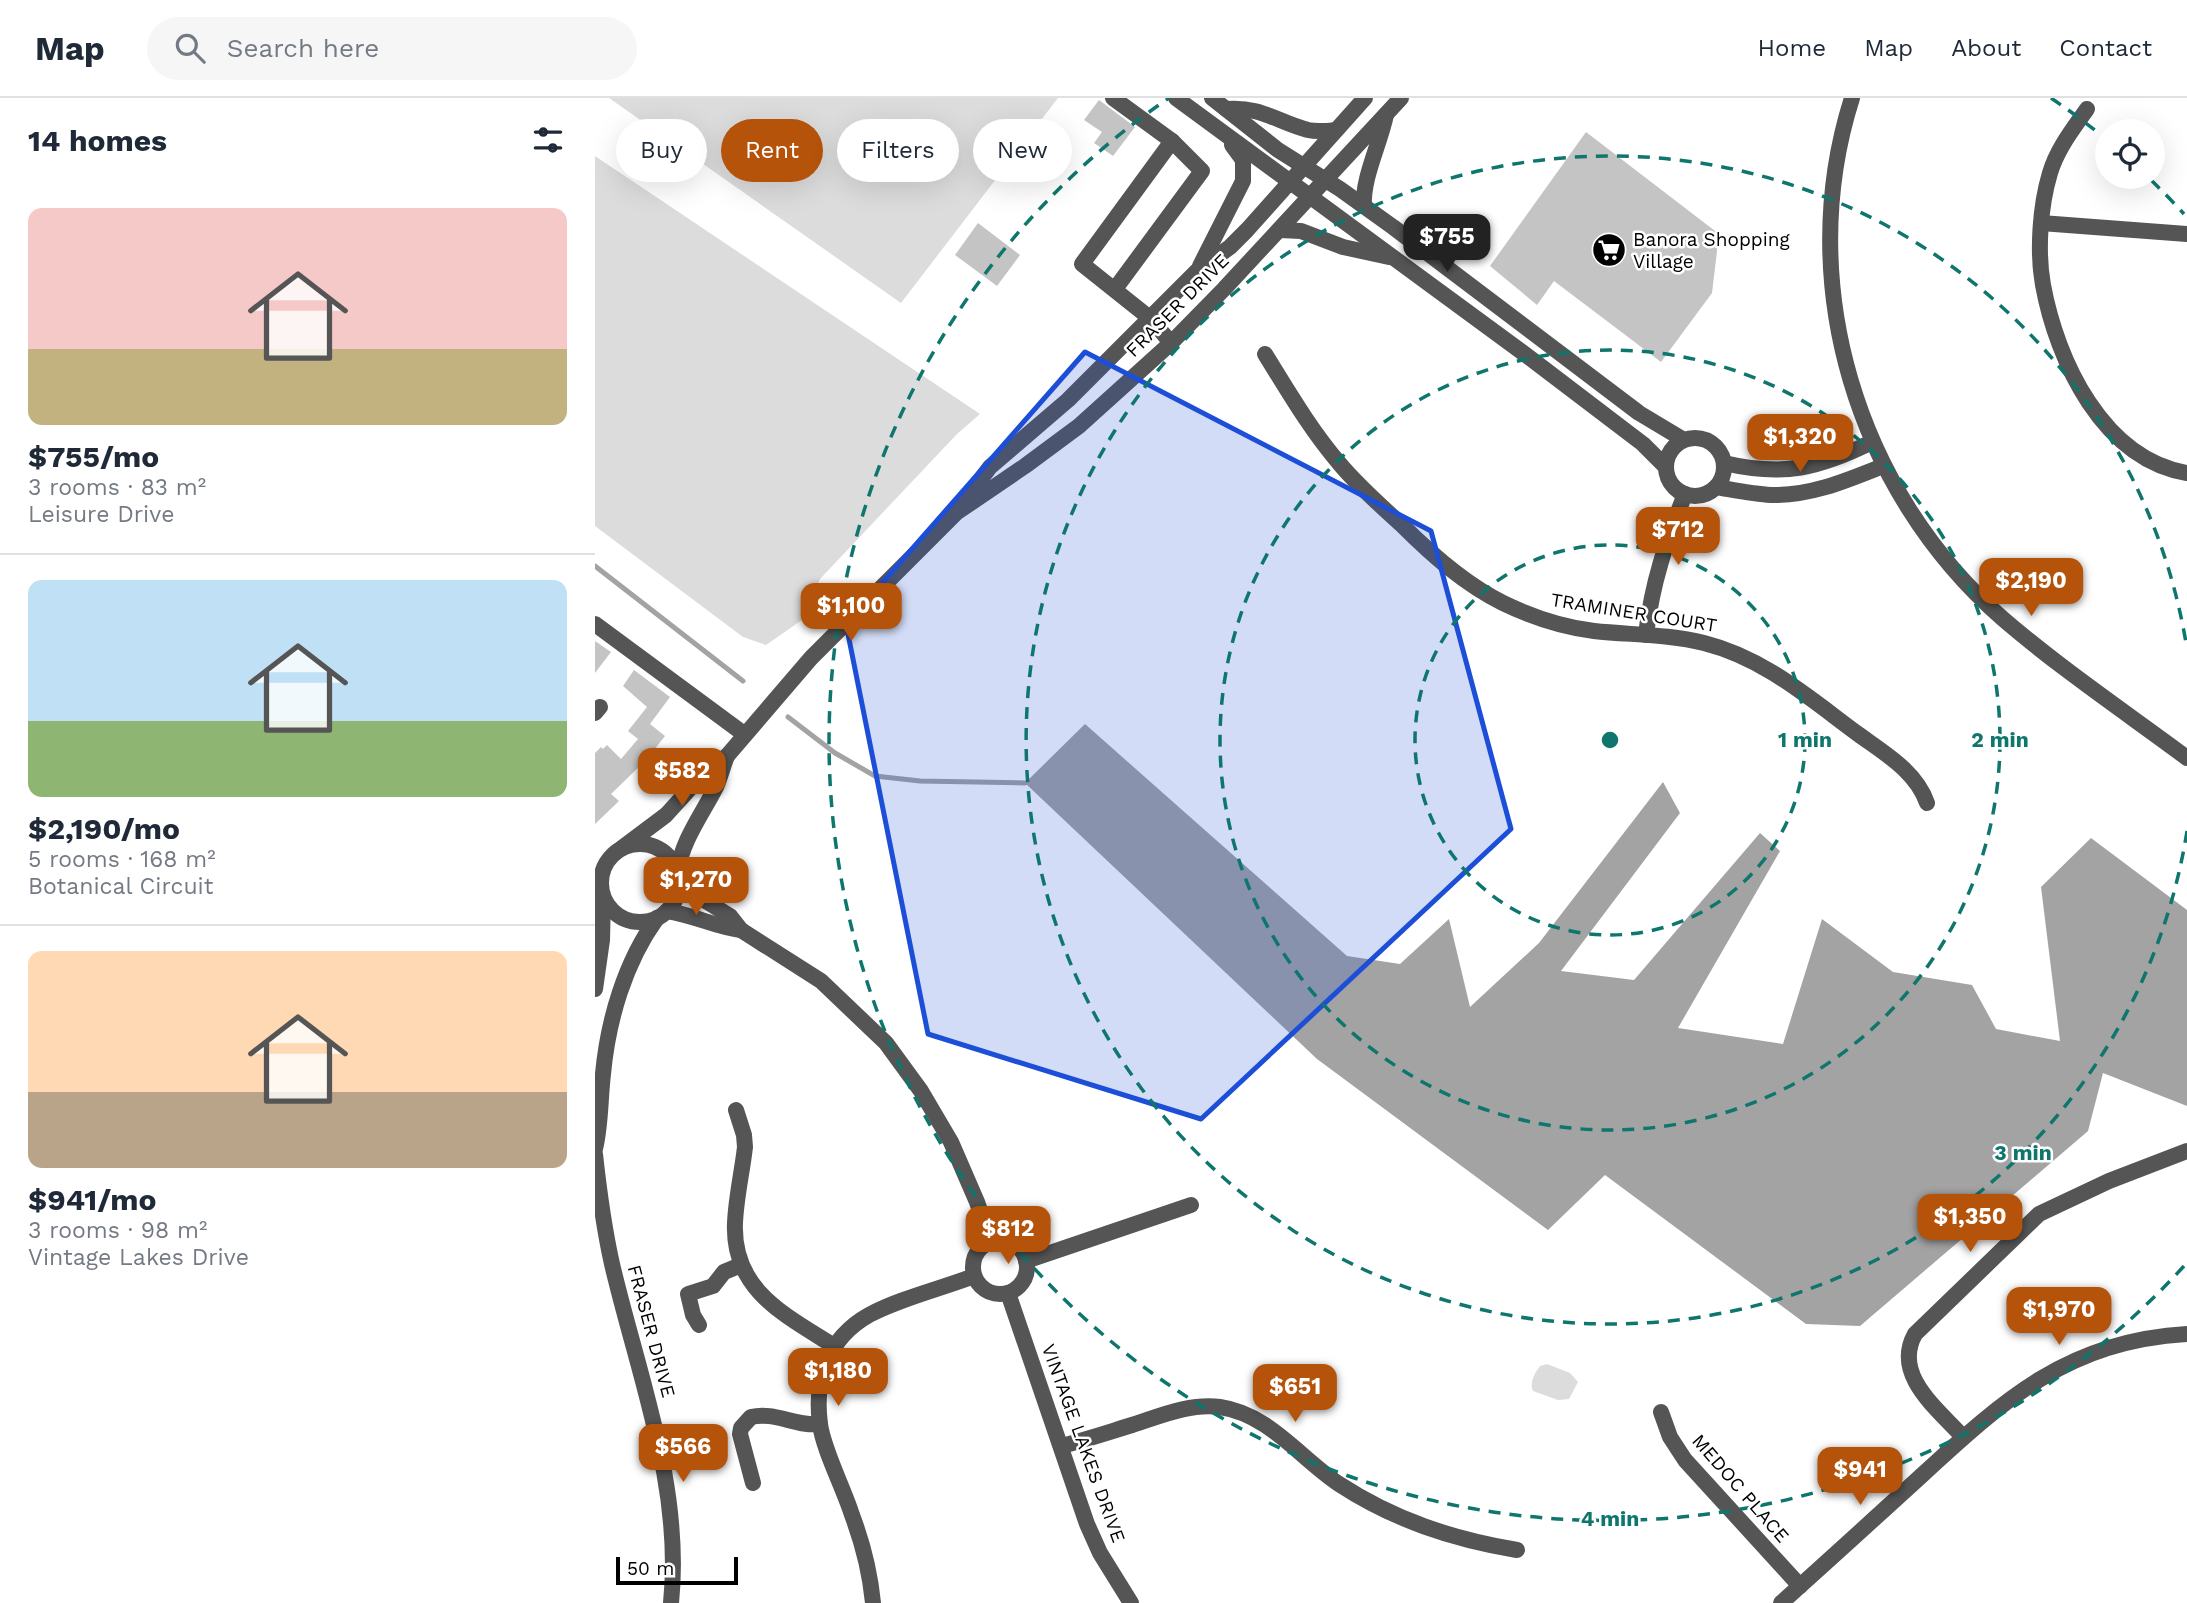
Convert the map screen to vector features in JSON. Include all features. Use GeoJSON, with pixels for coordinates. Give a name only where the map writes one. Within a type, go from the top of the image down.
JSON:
{"type":"FeatureCollection","features":[{"type":"Feature","properties":{"kind":"street"},"geometry":{"type":"LineString","coordinates":[[1113,98],[1173,141],[1202,171],[1115,289]]}},
{"type":"Feature","properties":{"kind":"street"},"geometry":{"type":"LineString","coordinates":[[1176,98],[1646,446],[1666,467],[1672,484],[1685,494],[1702,495],[1716,487],[1721,480],[1724,463],[1717,447],[1702,438],[1684,440],[1671,451],[1666,467]]}},
{"type":"Feature","properties":{"kind":"street"},"geometry":{"type":"LineString","coordinates":[[1212,98],[1304,167],[1364,206],[1607,389],[1657,425],[1684,440]]}},
{"type":"Feature","properties":{"kind":"street","name":"FRASER DRIVE"},"geometry":{"type":"LineString","coordinates":[[956,513],[971,489],[990,467],[1068,400],[1197,271],[1230,247],[1365,98]]}},
{"type":"Feature","properties":{"kind":"street","name":"FRASER DRIVE"},"geometry":{"type":"LineString","coordinates":[[618,850],[666,815],[705,772],[726,756],[820,648],[956,513],[1079,426],[1171,343],[1280,230],[1401,98]]}},
{"type":"Feature","properties":{"kind":"street"},"geometry":{"type":"LineString","coordinates":[[1852,98],[1837,159],[1830,262],[1836,318],[1846,370],[1884,466],[1929,539],[2000,617],[2187,758]]}},
{"type":"Feature","properties":{"kind":"street"},"geometry":{"type":"LineString","coordinates":[[1226,109],[1245,108],[1305,129],[1336,130]]}},
{"type":"Feature","properties":{"kind":"street"},"geometry":{"type":"LineString","coordinates":[[2087,109],[2052,165],[2041,223],[2042,282],[2052,323],[2080,387],[2125,445],[2151,463],[2187,473]]}},
{"type":"Feature","properties":{"kind":"street"},"geometry":{"type":"LineString","coordinates":[[1364,206],[1366,183],[1382,138],[1386,115]]}},
{"type":"Feature","properties":{"kind":"street"},"geometry":{"type":"LineString","coordinates":[[1197,271],[1243,181],[1243,160],[1226,136]]}},
{"type":"Feature","properties":{"kind":"street"},"geometry":{"type":"LineString","coordinates":[[1171,343],[1151,319],[1082,264],[1173,141]]}},
{"type":"Feature","properties":{"kind":"street"},"geometry":{"type":"LineString","coordinates":[[2041,223],[2187,234]]}},
{"type":"Feature","properties":{"kind":"street"},"geometry":{"type":"LineString","coordinates":[[1280,230],[1301,231],[1343,247],[1395,258]]}},
{"type":"Feature","properties":{"kind":"street"},"geometry":{"type":"LineString","coordinates":[[1466,283],[1470,302],[1519,340],[1526,355]]}},
{"type":"Feature","properties":{"kind":"street","name":"TRAMINER COURT"},"geometry":{"type":"LineString","coordinates":[[1265,354],[1307,421],[1340,465],[1424,547],[1456,574],[1502,602],[1543,620],[1594,631],[1676,637],[1720,647],[1771,671],[1789,681],[1900,765],[1919,785],[1927,803]]}},
{"type":"Feature","properties":{"kind":"street"},"geometry":{"type":"LineString","coordinates":[[1578,394],[1607,389]]}},
{"type":"Feature","properties":{"kind":"street"},"geometry":{"type":"LineString","coordinates":[[1724,463],[1746,468],[1806,468],[1824,464],[1873,442]]}},
{"type":"Feature","properties":{"kind":"street"},"geometry":{"type":"LineString","coordinates":[[1716,487],[1772,495],[1789,494],[1835,485],[1884,466]]}},
{"type":"Feature","properties":{"kind":"street"},"geometry":{"type":"LineString","coordinates":[[1646,635],[1651,596],[1664,549],[1685,494]]}},
{"type":"Feature","properties":{"kind":"street"},"geometry":{"type":"LineString","coordinates":[[595,624],[744,734]]}},
{"type":"Feature","properties":{"kind":"street","name":"FRASER DRIVE"},"geometry":{"type":"LineString","coordinates":[[678,875],[680,855],[688,834],[716,786],[726,756]]}},
{"type":"Feature","properties":{"kind":"street"},"geometry":{"type":"LineString","coordinates":[[595,855],[638,844],[655,847],[668,855],[678,875],[696,895],[730,916],[741,930],[821,981],[868,1024],[904,1065],[951,1142],[991,1242]]}},
{"type":"Feature","properties":{"kind":"street"},"geometry":{"type":"LineString","coordinates":[[595,989],[602,940],[600,891],[603,870],[618,850]]}},
{"type":"Feature","properties":{"kind":"street"},"geometry":{"type":"LineString","coordinates":[[595,1149],[600,1126],[603,1073],[612,1023],[631,962],[643,939],[677,897],[678,875]]}},
{"type":"Feature","properties":{"kind":"street"},"geometry":{"type":"LineString","coordinates":[[600,891],[611,909],[628,920],[640,922],[662,915],[701,918],[726,928],[741,930]]}},
{"type":"Feature","properties":{"kind":"street"},"geometry":{"type":"LineString","coordinates":[[736,1110],[745,1147],[734,1226],[741,1265],[750,1282],[765,1299],[834,1346]]}},
{"type":"Feature","properties":{"kind":"street"},"geometry":{"type":"LineString","coordinates":[[1963,1437],[1912,1377],[1907,1356],[1915,1334],[2039,1214],[2109,1181],[2187,1151]]}},
{"type":"Feature","properties":{"kind":"street","name":"FRASER DRIVE"},"geometry":{"type":"LineString","coordinates":[[595,1154],[612,1263],[656,1430],[670,1520],[673,1555],[671,1603]]}},
{"type":"Feature","properties":{"kind":"street"},"geometry":{"type":"LineString","coordinates":[[1026,1261],[1191,1205]]}},
{"type":"Feature","properties":{"kind":"street"},"geometry":{"type":"LineString","coordinates":[[991,1242],[1013,1244],[1021,1251],[1026,1261],[1027,1271],[1023,1281],[1017,1289],[1008,1293],[988,1291],[979,1285],[974,1276],[976,1256],[982,1247],[991,1242]]}},
{"type":"Feature","properties":{"kind":"street"},"geometry":{"type":"LineString","coordinates":[[699,1325],[692,1315],[688,1293],[713,1286],[724,1272],[741,1265]]}},
{"type":"Feature","properties":{"kind":"street"},"geometry":{"type":"LineString","coordinates":[[873,1603],[864,1551],[820,1424],[821,1374],[834,1346],[845,1332],[869,1315],[974,1276]]}},
{"type":"Feature","properties":{"kind":"street","name":"VINTAGE LAKES DRIVE"},"geometry":{"type":"LineString","coordinates":[[1008,1293],[1087,1524],[1100,1553],[1131,1603]]}},
{"type":"Feature","properties":{"kind":"street"},"geometry":{"type":"LineString","coordinates":[[1781,1603],[1963,1437],[2020,1390],[2043,1375],[2089,1353],[2145,1338],[2187,1334]]}},
{"type":"Feature","properties":{"kind":"street"},"geometry":{"type":"LineString","coordinates":[[1061,1446],[1172,1412],[1199,1407],[1220,1407],[1266,1426],[1336,1482],[1394,1516],[1451,1536],[1517,1550]]}},
{"type":"Feature","properties":{"kind":"street","name":"MEDOC PLACE"},"geometry":{"type":"LineString","coordinates":[[1661,1412],[1670,1437],[1685,1460],[1800,1586]]}},
{"type":"Feature","properties":{"kind":"street"},"geometry":{"type":"LineString","coordinates":[[753,1483],[740,1434],[741,1428],[751,1417],[775,1416],[805,1426],[820,1424]]}},
{"type":"Feature","properties":{"kind":"highlighted area"},"geometry":{"type":"Polygon","coordinates":[[[1085,352],[1431,531],[1511,829],[1201,1119],[928,1034],[846,624],[1085,352]]]}},
{"type":"Feature","properties":{"kind":"shaded area"},"geometry":{"type":"Polygon","coordinates":[[[609,98],[1058,98],[1042,119],[973,119],[973,182],[994,182],[901,303],[729,182],[823,182],[823,119],[721,119],[721,177],[707,167],[707,119],[639,119],[609,98]]]}},
{"type":"Feature","properties":{"kind":"shaded area"},"geometry":{"type":"Polygon","coordinates":[[[595,156],[616,170],[616,182],[634,182],[980,414],[957,434],[820,579],[802,620],[766,645],[743,637],[595,526],[595,156]]]}},
{"type":"Feature","properties":{"kind":"shaded area"},"geometry":{"type":"Polygon","coordinates":[[[1085,724],[1347,956],[1400,964],[1449,919],[1470,1007],[1539,943],[1663,782],[1680,813],[1561,971],[1634,980],[1760,833],[1780,851],[1678,1028],[1783,1044],[1822,919],[1893,972],[1972,985],[1996,1029],[2060,1041],[2041,887],[2091,838],[2187,910],[2187,1106],[2103,1073],[2088,1131],[1860,1326],[1806,1324],[1605,1175],[1548,1230],[1317,1059],[1025,783],[1085,724]]]}},
{"type":"Feature","properties":{"kind":"shaded area"},"geometry":{"type":"Polygon","coordinates":[[[1547,1364],[1570,1373],[1578,1382],[1569,1399],[1558,1400],[1533,1391],[1535,1375],[1540,1366],[1547,1364]]]}},
{"type":"Feature","properties":{"kind":"building"},"geometry":{"type":"Polygon","coordinates":[[[1099,100],[1135,127],[1113,156],[1094,143],[1102,132],[1084,120],[1099,100]]]}},
{"type":"Feature","properties":{"kind":"building","name":"Banora Shopping Village"},"geometry":{"type":"Polygon","coordinates":[[[1586,132],[1719,234],[1712,293],[1661,362],[1554,281],[1537,305],[1490,266],[1586,132]]]}},
{"type":"Feature","properties":{"kind":"building"},"geometry":{"type":"Polygon","coordinates":[[[978,223],[1020,255],[997,286],[955,255],[978,223]]]}},
{"type":"Feature","properties":{"kind":"building"},"geometry":{"type":"Polygon","coordinates":[[[595,641],[611,652],[595,673],[595,641]]]}},
{"type":"Feature","properties":{"kind":"building"},"geometry":{"type":"Polygon","coordinates":[[[634,670],[670,697],[650,724],[665,736],[646,760],[611,794],[619,801],[595,824],[595,753],[607,745],[621,759],[638,739],[628,731],[647,707],[623,686],[634,670]]]}},
{"type":"Feature","properties":{"kind":"waterway"},"geometry":{"type":"LineString","coordinates":[[595,566],[743,681]]}},
{"type":"Feature","properties":{"kind":"waterway"},"geometry":{"type":"LineString","coordinates":[[788,717],[835,753],[875,776],[920,781],[1025,783]]}},
{"type":"Feature","properties":{"kind":"place","name":"Banora Shopping Village"},"geometry":{"type":"Point","coordinates":[1609,250]}}]}
